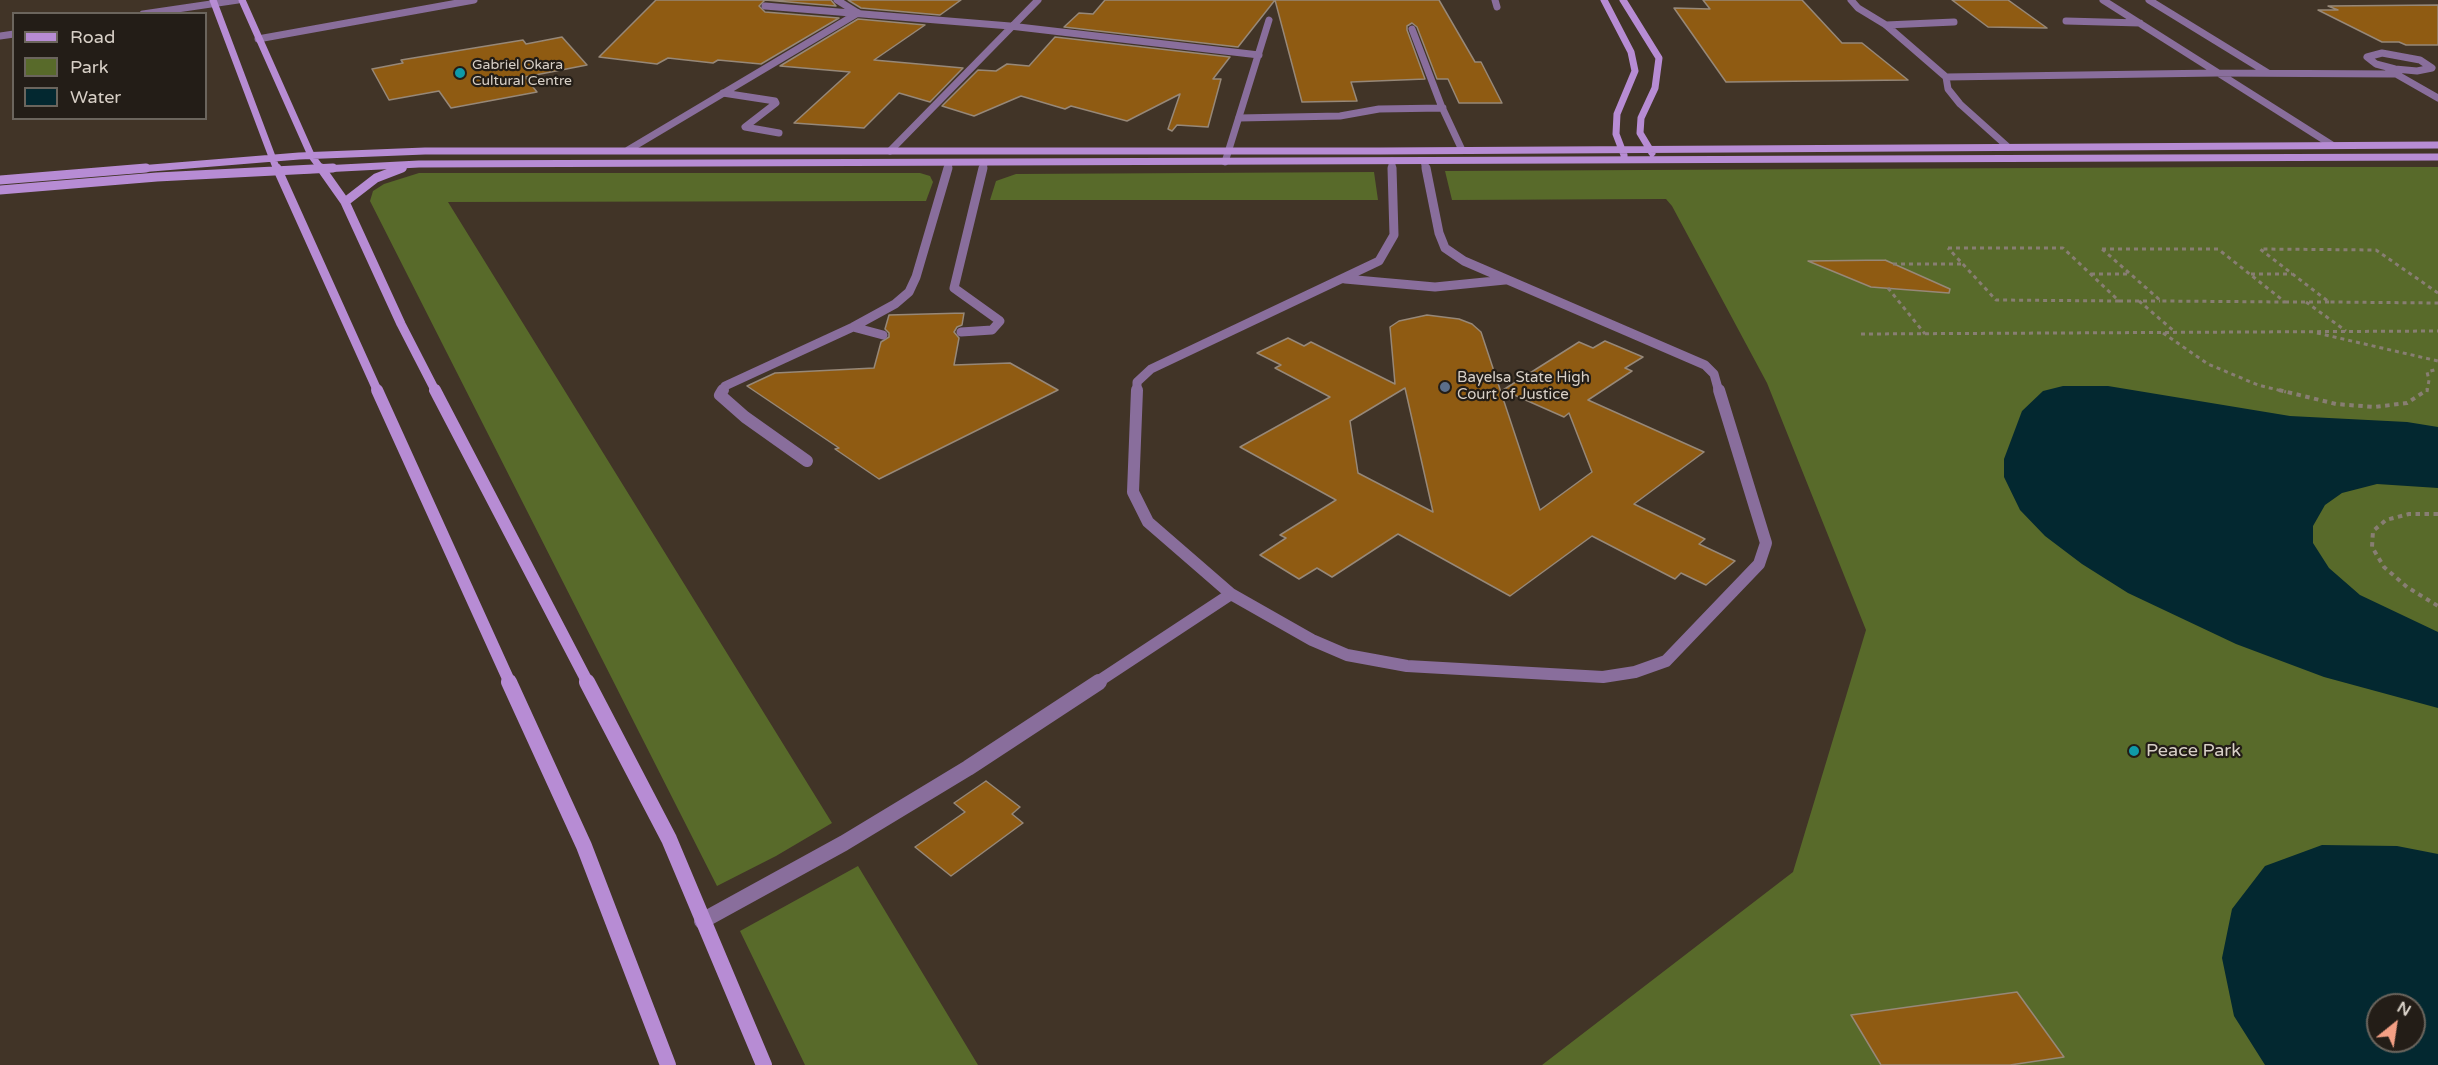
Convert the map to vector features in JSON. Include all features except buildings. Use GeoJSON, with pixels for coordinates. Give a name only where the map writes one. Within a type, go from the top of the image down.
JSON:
{"type":"FeatureCollection","features":[{"type":"Feature","properties":{"kind":"main road"},"geometry":{"type":"LineString","coordinates":[[240,0],[311,155],[345,202],[401,324],[669,839],[764,1065]]}},
{"type":"Feature","properties":{"kind":"main road"},"geometry":{"type":"LineString","coordinates":[[1604,0],[1631,52],[1635,71],[1617,114],[1617,134],[1627,160]]}},
{"type":"Feature","properties":{"kind":"main road"},"geometry":{"type":"LineString","coordinates":[[1623,0],[1659,58],[1655,88],[1641,118],[1640,133],[1648,149],[1659,160]]}},
{"type":"Feature","properties":{"kind":"main road"},"geometry":{"type":"LineString","coordinates":[[214,2],[275,164],[584,846],[668,1065]]}},
{"type":"Feature","properties":{"kind":"main road"},"geometry":{"type":"LineString","coordinates":[[0,190],[157,177],[275,164],[311,155],[628,150],[1228,151],[2438,145]]}},
{"type":"Feature","properties":{"kind":"main road"},"geometry":{"type":"LineString","coordinates":[[0,180],[275,164],[320,167],[419,164],[984,164],[2438,157]]}},
{"type":"Feature","properties":{"kind":"main road"},"geometry":{"type":"LineString","coordinates":[[345,202],[376,178],[419,164]]}},
{"type":"Feature","properties":{"kind":"street"},"geometry":{"type":"LineString","coordinates":[[155,12],[240,0]]}},
{"type":"Feature","properties":{"kind":"street"},"geometry":{"type":"LineString","coordinates":[[258,39],[474,0]]}},
{"type":"Feature","properties":{"kind":"street"},"geometry":{"type":"LineString","coordinates":[[837,0],[858,13]]}},
{"type":"Feature","properties":{"kind":"street"},"geometry":{"type":"LineString","coordinates":[[890,151],[1038,0]]}},
{"type":"Feature","properties":{"kind":"street"},"geometry":{"type":"LineString","coordinates":[[1851,0],[1858,8],[1886,25],[1946,77],[1948,89],[1960,104],[2008,147]]}},
{"type":"Feature","properties":{"kind":"street"},"geometry":{"type":"LineString","coordinates":[[2103,0],[2143,23],[2217,73],[2332,145]]}},
{"type":"Feature","properties":{"kind":"street"},"geometry":{"type":"LineString","coordinates":[[2149,0],[2269,73]]}},
{"type":"Feature","properties":{"kind":"street"},"geometry":{"type":"LineString","coordinates":[[765,6],[1010,26],[1259,55]]}},
{"type":"Feature","properties":{"kind":"street"},"geometry":{"type":"LineString","coordinates":[[628,150],[858,13]]}},
{"type":"Feature","properties":{"kind":"street"},"geometry":{"type":"LineString","coordinates":[[1225,162],[1269,20]]}},
{"type":"Feature","properties":{"kind":"street"},"geometry":{"type":"LineString","coordinates":[[2066,21],[2143,23]]}},
{"type":"Feature","properties":{"kind":"street"},"geometry":{"type":"LineString","coordinates":[[1886,25],[1954,22]]}},
{"type":"Feature","properties":{"kind":"street"},"geometry":{"type":"LineString","coordinates":[[1412,29],[1462,150]]}},
{"type":"Feature","properties":{"kind":"street"},"geometry":{"type":"LineString","coordinates":[[2386,67],[2417,71],[2432,68],[2420,60],[2382,53],[2367,57],[2438,98]]}},
{"type":"Feature","properties":{"kind":"street"},"geometry":{"type":"LineString","coordinates":[[1946,77],[2217,73],[2395,74]]}},
{"type":"Feature","properties":{"kind":"street"},"geometry":{"type":"LineString","coordinates":[[723,93],[776,100],[776,103],[745,127],[779,133]]}},
{"type":"Feature","properties":{"kind":"street"},"geometry":{"type":"LineString","coordinates":[[1239,118],[1340,116],[1379,109],[1443,108]]}},
{"type":"Feature","properties":{"kind":"street"},"geometry":{"type":"LineString","coordinates":[[1392,161],[1394,236],[1379,261],[1151,369],[1137,382],[1133,492],[1148,522],[1231,594],[1312,640],[1347,655],[1407,666],[1602,677],[1635,672],[1666,661],[1759,564],[1767,543],[1714,374],[1705,365],[1464,261],[1446,248],[1439,233],[1424,161]]}},
{"type":"Feature","properties":{"kind":"street"},"geometry":{"type":"LineString","coordinates":[[807,461],[745,417],[720,395],[724,386],[853,327],[895,304],[909,292],[916,277],[949,164]]}},
{"type":"Feature","properties":{"kind":"street"},"geometry":{"type":"LineString","coordinates":[[961,332],[992,330],[1000,321],[954,288],[984,164]]}},
{"type":"Feature","properties":{"kind":"street"},"geometry":{"type":"LineString","coordinates":[[1345,279],[1435,287],[1508,280]]}},
{"type":"Feature","properties":{"kind":"street"},"geometry":{"type":"LineString","coordinates":[[853,327],[883,335]]}},
{"type":"Feature","properties":{"kind":"street"},"geometry":{"type":"LineString","coordinates":[[702,921],[844,843],[968,768],[1231,594]]}},
{"type":"Feature","properties":{"kind":"path"},"geometry":{"type":"LineString","coordinates":[[2119,301],[2063,248],[1948,248],[1996,300],[2119,301],[2285,302],[2329,302],[2438,303]]}},
{"type":"Feature","properties":{"kind":"path"},"geometry":{"type":"LineString","coordinates":[[2161,301],[2102,249],[2218,249],[2285,302]]}},
{"type":"Feature","properties":{"kind":"path"},"geometry":{"type":"LineString","coordinates":[[2329,302],[2259,249],[2376,250],[2438,292]]}},
{"type":"Feature","properties":{"kind":"path"},"geometry":{"type":"LineString","coordinates":[[1893,264],[1962,264]]}},
{"type":"Feature","properties":{"kind":"path"},"geometry":{"type":"LineString","coordinates":[[2091,274],[2131,274]]}},
{"type":"Feature","properties":{"kind":"path"},"geometry":{"type":"LineString","coordinates":[[2250,274],[2293,274]]}},
{"type":"Feature","properties":{"kind":"path"},"geometry":{"type":"LineString","coordinates":[[1888,288],[1925,334]]}},
{"type":"Feature","properties":{"kind":"path"},"geometry":{"type":"LineString","coordinates":[[2139,301],[2175,332]]}},
{"type":"Feature","properties":{"kind":"path"},"geometry":{"type":"LineString","coordinates":[[2306,302],[2346,331]]}},
{"type":"Feature","properties":{"kind":"path"},"geometry":{"type":"LineString","coordinates":[[1861,334],[2438,331]]}},
{"type":"Feature","properties":{"kind":"path"},"geometry":{"type":"LineString","coordinates":[[2162,332],[2208,364],[2238,377],[2258,385],[2336,404],[2374,406],[2407,402],[2427,392],[2429,381],[2427,372],[2438,369]]}},
{"type":"Feature","properties":{"kind":"path"},"geometry":{"type":"LineString","coordinates":[[2311,332],[2438,361]]}},
{"type":"Feature","properties":{"kind":"path"},"geometry":{"type":"LineString","coordinates":[[2438,514],[2409,514],[2386,519],[2373,531],[2372,547],[2384,567],[2438,606]]}},
{"type":"Feature","properties":{"kind":"green space","name":"Peace Park"},"geometry":{"type":"Polygon","coordinates":[[[2438,167],[2438,1065],[1542,1065],[1793,872],[1866,630],[1767,383],[1672,206],[1666,199],[1452,200],[1445,171],[2438,167]]]}},
{"type":"Feature","properties":{"kind":"green space"},"geometry":{"type":"Polygon","coordinates":[[[1374,172],[1378,200],[990,200],[996,181],[1016,174],[1374,172]]]}},
{"type":"Feature","properties":{"kind":"green space"},"geometry":{"type":"Polygon","coordinates":[[[419,173],[920,173],[930,176],[933,182],[926,201],[448,202],[832,823],[776,856],[717,886],[370,201],[373,191],[384,184],[419,173]]]}},
{"type":"Feature","properties":{"kind":"green space"},"geometry":{"type":"Polygon","coordinates":[[[858,866],[978,1065],[805,1065],[740,931],[858,866]]]}},
{"type":"Feature","properties":{"kind":"water"},"geometry":{"type":"Polygon","coordinates":[[[2063,386],[2108,386],[2290,416],[2407,422],[2438,427],[2438,488],[2377,484],[2342,493],[2325,505],[2313,526],[2313,543],[2329,568],[2360,595],[2438,632],[2438,708],[2324,677],[2236,644],[2128,593],[2082,564],[2045,536],[2020,510],[2004,477],[2004,459],[2022,411],[2043,391],[2063,386]]]}},
{"type":"Feature","properties":{"kind":"water"},"geometry":{"type":"Polygon","coordinates":[[[2322,845],[2397,846],[2438,854],[2438,1065],[2265,1065],[2234,1016],[2222,958],[2232,909],[2265,866],[2322,845]]]}},
{"type":"Feature","properties":{"kind":"place","name":"Gabriel Okara Cultural Centre"},"geometry":{"type":"Point","coordinates":[460,73]}},
{"type":"Feature","properties":{"kind":"place","name":"Bayelsa State High Court of Justice"},"geometry":{"type":"Point","coordinates":[1445,387]}},
{"type":"Feature","properties":{"kind":"place","name":"Peace Park"},"geometry":{"type":"Point","coordinates":[2134,751]}}]}
